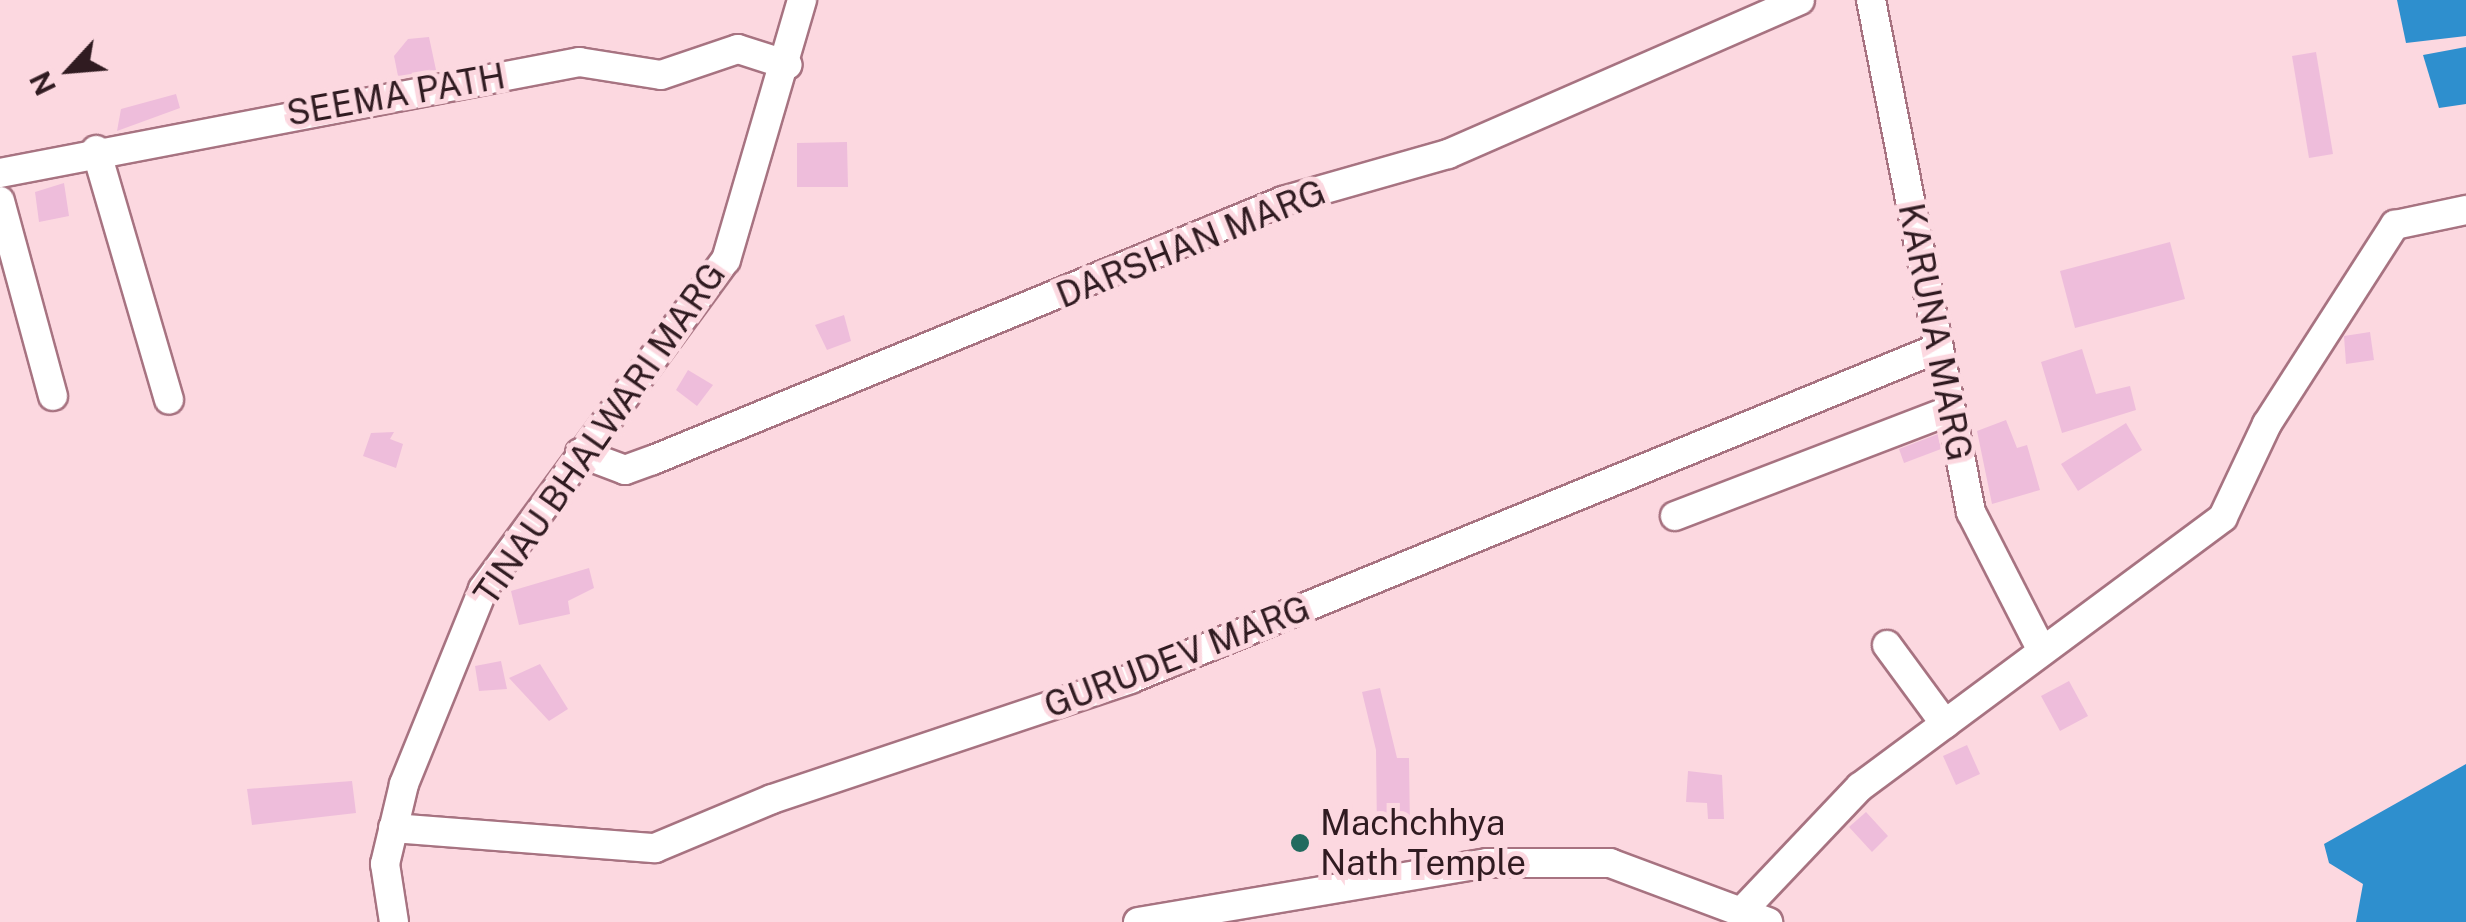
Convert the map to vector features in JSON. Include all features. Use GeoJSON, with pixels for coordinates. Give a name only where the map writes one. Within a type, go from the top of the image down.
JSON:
{"type":"FeatureCollection","features":[{"type":"Feature","properties":{"kind":"street","name":"TINAU BHALWARI MARG"},"geometry":{"type":"LineString","coordinates":[[394,922],[385,864],[393,828],[483,588],[726,260],[788,64],[802,0]]}},
{"type":"Feature","properties":{"kind":"street","name":"DARSHAN MARG"},"geometry":{"type":"LineString","coordinates":[[580,453],[625,470],[654,460],[1283,202],[1448,154],[1800,0]]}},
{"type":"Feature","properties":{"kind":"street","name":"KARUNA MARG"},"geometry":{"type":"LineString","coordinates":[[1872,0],[1948,411],[1989,560],[2041,650]]}},
{"type":"Feature","properties":{"kind":"street","name":"SEEMA PATH"},"geometry":{"type":"LineString","coordinates":[[0,173],[96,150],[579,62],[661,75],[738,49],[788,64]]}},
{"type":"Feature","properties":{"kind":"street"},"geometry":{"type":"LineString","coordinates":[[96,150],[169,400]]}},
{"type":"Feature","properties":{"kind":"street"},"geometry":{"type":"LineString","coordinates":[[0,201],[54,396]]}},
{"type":"Feature","properties":{"kind":"street"},"geometry":{"type":"LineString","coordinates":[[1138,922],[1487,863],[1610,863],[1757,915],[1860,787],[2223,517],[2267,424],[2395,225],[2466,210]]}},
{"type":"Feature","properties":{"kind":"street","name":"GURUDEV MARG"},"geometry":{"type":"LineString","coordinates":[[393,828],[655,848],[772,798],[1130,679],[1936,349]]}},
{"type":"Feature","properties":{"kind":"street"},"geometry":{"type":"LineString","coordinates":[[1675,516],[1948,411]]}},
{"type":"Feature","properties":{"kind":"street"},"geometry":{"type":"LineString","coordinates":[[1887,646],[1945,724]]}},
{"type":"Feature","properties":{"kind":"water"},"geometry":{"type":"Polygon","coordinates":[[[2397,0],[2466,0],[2466,36],[2406,43],[2397,0]]]}},
{"type":"Feature","properties":{"kind":"water"},"geometry":{"type":"Polygon","coordinates":[[[2466,47],[2466,104],[2439,108],[2423,55],[2466,47]]]}},
{"type":"Feature","properties":{"kind":"water"},"geometry":{"type":"Polygon","coordinates":[[[2466,764],[2466,922],[2356,922],[2363,884],[2329,863],[2324,844],[2466,764]]]}},
{"type":"Feature","properties":{"kind":"building"},"geometry":{"type":"Polygon","coordinates":[[[429,37],[436,70],[398,76],[394,56],[408,39],[429,37]]]}},
{"type":"Feature","properties":{"kind":"building"},"geometry":{"type":"Polygon","coordinates":[[[2316,52],[2333,154],[2309,158],[2292,56],[2316,52]]]}},
{"type":"Feature","properties":{"kind":"building"},"geometry":{"type":"Polygon","coordinates":[[[176,94],[180,108],[117,131],[121,109],[176,94]]]}},
{"type":"Feature","properties":{"kind":"building"},"geometry":{"type":"Polygon","coordinates":[[[847,142],[848,187],[797,187],[797,143],[847,142]]]}},
{"type":"Feature","properties":{"kind":"building"},"geometry":{"type":"Polygon","coordinates":[[[64,183],[69,216],[39,222],[35,192],[64,183]]]}},
{"type":"Feature","properties":{"kind":"building"},"geometry":{"type":"Polygon","coordinates":[[[2170,242],[2185,299],[2075,328],[2060,271],[2170,242]]]}},
{"type":"Feature","properties":{"kind":"building"},"geometry":{"type":"Polygon","coordinates":[[[844,315],[851,341],[827,350],[815,325],[844,315]]]}},
{"type":"Feature","properties":{"kind":"building"},"geometry":{"type":"Polygon","coordinates":[[[2370,332],[2374,360],[2346,364],[2344,336],[2370,332]]]}},
{"type":"Feature","properties":{"kind":"building"},"geometry":{"type":"Polygon","coordinates":[[[2082,349],[2096,394],[2130,386],[2136,410],[2062,433],[2041,362],[2082,349]]]}},
{"type":"Feature","properties":{"kind":"building"},"geometry":{"type":"Polygon","coordinates":[[[688,370],[713,385],[697,406],[676,390],[688,370]]]}},
{"type":"Feature","properties":{"kind":"building"},"geometry":{"type":"Polygon","coordinates":[[[2006,420],[2017,448],[2027,445],[2040,490],[1992,504],[1977,431],[2006,420]]]}},
{"type":"Feature","properties":{"kind":"building"},"geometry":{"type":"Polygon","coordinates":[[[2126,423],[2142,450],[2078,491],[2061,464],[2126,423]]]}},
{"type":"Feature","properties":{"kind":"building"},"geometry":{"type":"Polygon","coordinates":[[[394,432],[390,439],[403,444],[396,468],[363,456],[371,433],[394,432]]]}},
{"type":"Feature","properties":{"kind":"building"},"geometry":{"type":"Polygon","coordinates":[[[1938,434],[1941,449],[1904,463],[1899,449],[1938,434]]]}},
{"type":"Feature","properties":{"kind":"building"},"geometry":{"type":"Polygon","coordinates":[[[589,568],[594,588],[568,601],[570,614],[519,625],[511,591],[589,568]]]}},
{"type":"Feature","properties":{"kind":"building"},"geometry":{"type":"Polygon","coordinates":[[[501,661],[507,689],[479,691],[475,666],[501,661]]]}},
{"type":"Feature","properties":{"kind":"building"},"geometry":{"type":"Polygon","coordinates":[[[540,664],[568,709],[549,721],[509,678],[540,664]]]}},
{"type":"Feature","properties":{"kind":"building"},"geometry":{"type":"Polygon","coordinates":[[[2069,681],[2088,716],[2060,731],[2041,696],[2069,681]]]}},
{"type":"Feature","properties":{"kind":"building"},"geometry":{"type":"Polygon","coordinates":[[[1380,688],[1397,758],[1409,758],[1410,830],[1377,831],[1376,750],[1362,692],[1380,688]]]}},
{"type":"Feature","properties":{"kind":"building"},"geometry":{"type":"Polygon","coordinates":[[[1967,745],[1980,774],[1956,785],[1943,756],[1967,745]]]}},
{"type":"Feature","properties":{"kind":"building"},"geometry":{"type":"Polygon","coordinates":[[[1688,771],[1722,775],[1724,819],[1708,819],[1707,803],[1686,802],[1688,771]]]}},
{"type":"Feature","properties":{"kind":"building"},"geometry":{"type":"Polygon","coordinates":[[[352,781],[356,813],[252,825],[247,789],[352,781]]]}},
{"type":"Feature","properties":{"kind":"building"},"geometry":{"type":"Polygon","coordinates":[[[1866,812],[1888,836],[1872,852],[1849,827],[1866,812]]]}},
{"type":"Feature","properties":{"kind":"place","name":"Machchhya Nath Temple"},"geometry":{"type":"Point","coordinates":[1300,843]}}]}
